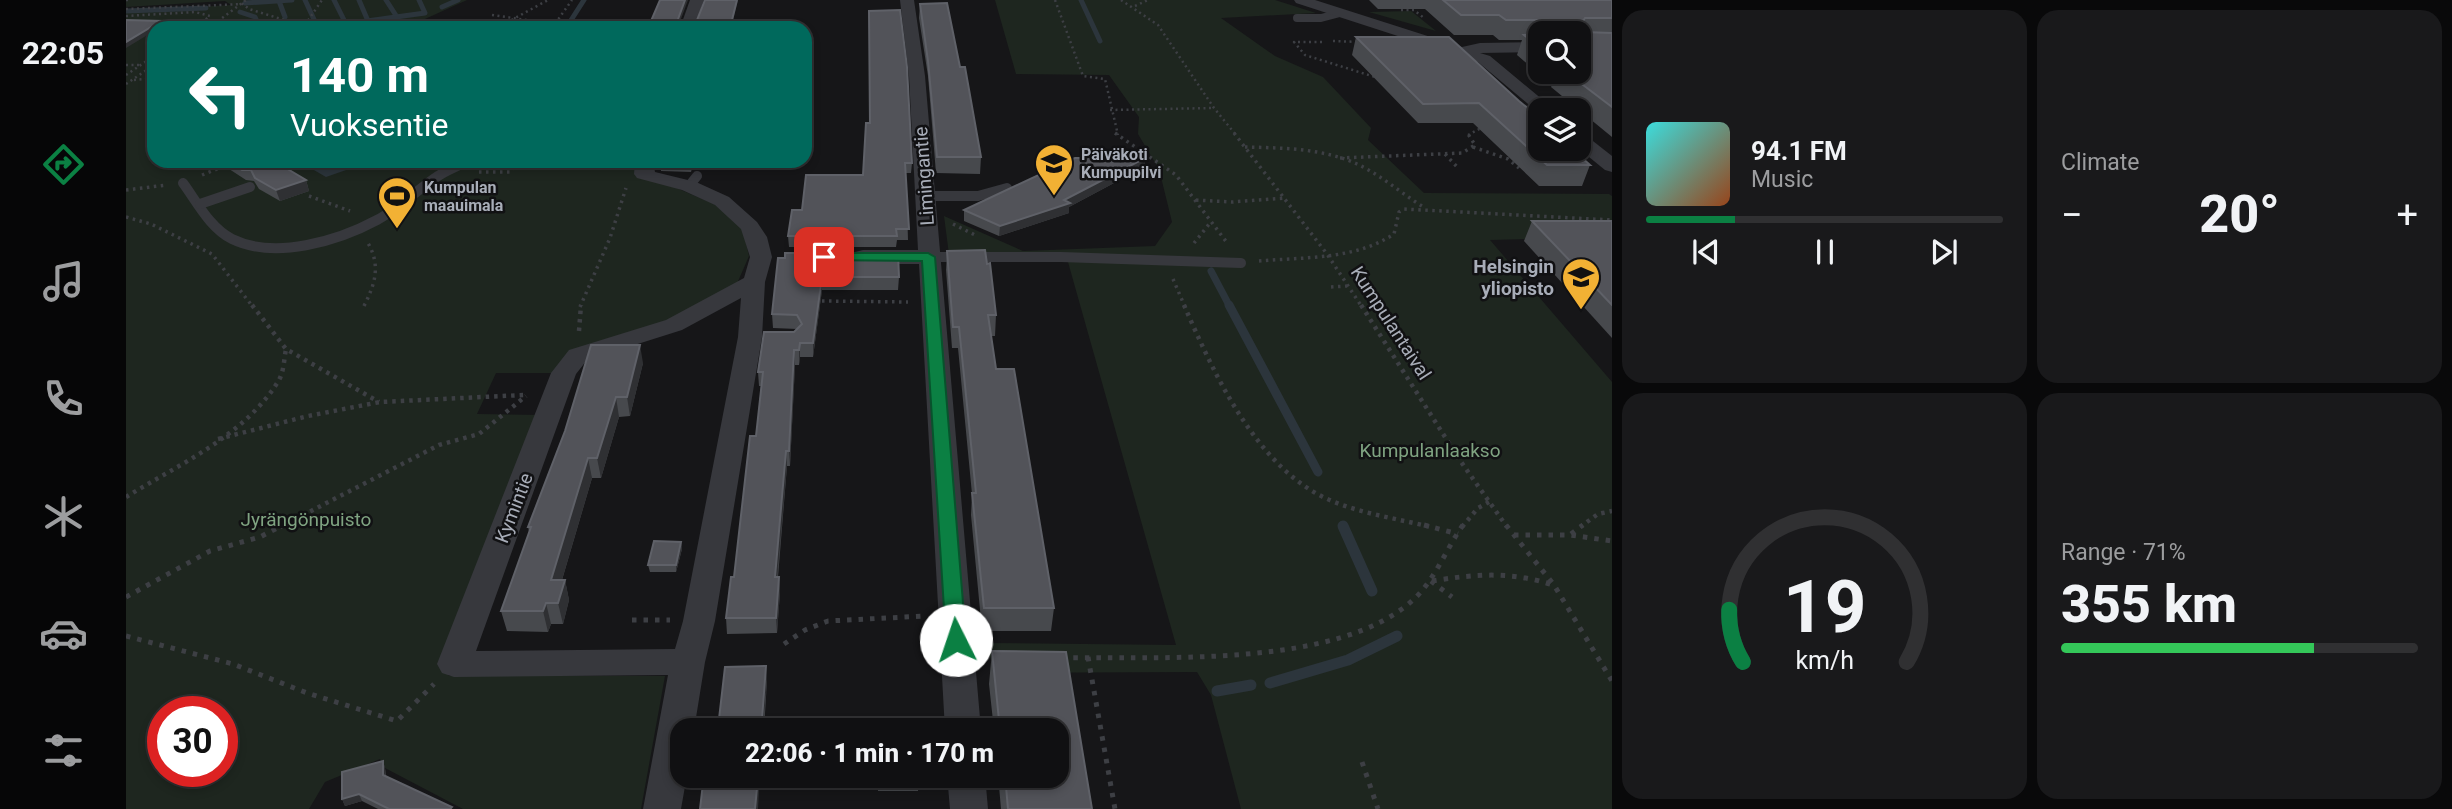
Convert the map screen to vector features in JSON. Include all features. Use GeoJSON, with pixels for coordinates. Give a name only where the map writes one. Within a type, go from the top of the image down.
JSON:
{"type":"FeatureCollection","features":[{"type":"Feature","properties":{"kind":"street"},"geometry":{"type":"LineString","coordinates":[[689,21],[696,0]]}},
{"type":"Feature","properties":{"kind":"street","name":"Limingantie"},"geometry":{"type":"LineString","coordinates":[[907,0],[917,76],[962,718]]}},
{"type":"Feature","properties":{"kind":"street"},"geometry":{"type":"LineString","coordinates":[[1301,0],[1484,59],[1531,98]]}},
{"type":"Feature","properties":{"kind":"street"},"geometry":{"type":"LineString","coordinates":[[1463,51],[1528,47]]}},
{"type":"Feature","properties":{"kind":"street"},"geometry":{"type":"LineString","coordinates":[[1591,149],[1612,166]]}},
{"type":"Feature","properties":{"kind":"street"},"geometry":{"type":"LineString","coordinates":[[646,169],[693,181],[737,212],[756,237],[757,270],[756,337],[699,621],[688,662],[662,809]]}},
{"type":"Feature","properties":{"kind":"street"},"geometry":{"type":"LineString","coordinates":[[757,270],[785,257]]}},
{"type":"Feature","properties":{"kind":"street"},"geometry":{"type":"LineString","coordinates":[[838,257],[928,257]]}},
{"type":"Feature","properties":{"kind":"street","name":"Kymintie"},"geometry":{"type":"LineString","coordinates":[[454,664],[571,362],[589,351],[674,325],[757,270]]}},
{"type":"Feature","properties":{"kind":"street"},"geometry":{"type":"LineString","coordinates":[[454,664],[688,662]]}},
{"type":"Feature","properties":{"kind":"street"},"geometry":{"type":"LineString","coordinates":[[967,788],[969,809]]}},
{"type":"Feature","properties":{"kind":"lane"},"geometry":{"type":"LineString","coordinates":[[1297,18],[1321,18],[1339,13]]}},
{"type":"Feature","properties":{"kind":"lane"},"geometry":{"type":"LineString","coordinates":[[183,183],[225,234],[254,246],[302,244],[357,229],[378,219],[452,168]]}},
{"type":"Feature","properties":{"kind":"lane"},"geometry":{"type":"LineString","coordinates":[[198,201],[247,185]]}},
{"type":"Feature","properties":{"kind":"lane"},"geometry":{"type":"LineString","coordinates":[[925,196],[978,196],[1007,188]]}},
{"type":"Feature","properties":{"kind":"lane"},"geometry":{"type":"LineString","coordinates":[[928,257],[1061,257],[1241,262]]}},
{"type":"Feature","properties":{"kind":"path"},"geometry":{"type":"LineString","coordinates":[[126,0],[131,0]]}},
{"type":"Feature","properties":{"kind":"path"},"geometry":{"type":"LineString","coordinates":[[308,21],[321,0]]}},
{"type":"Feature","properties":{"kind":"path"},"geometry":{"type":"LineString","coordinates":[[509,21],[548,0]]}},
{"type":"Feature","properties":{"kind":"path"},"geometry":{"type":"LineString","coordinates":[[557,21],[572,0]]}},
{"type":"Feature","properties":{"kind":"path"},"geometry":{"type":"LineString","coordinates":[[1055,0],[1083,76],[1105,79],[1115,133],[1175,175],[1241,262],[1327,254],[1382,243],[1394,234],[1399,212],[1404,209],[1426,208],[1612,220]]}},
{"type":"Feature","properties":{"kind":"path","name":"Kumpulantaival"},"geometry":{"type":"LineString","coordinates":[[1121,0],[1158,25],[1214,108],[1327,254],[1489,502],[1554,586],[1612,681]]}},
{"type":"Feature","properties":{"kind":"path"},"geometry":{"type":"LineString","coordinates":[[1134,7],[1148,0]]}},
{"type":"Feature","properties":{"kind":"path"},"geometry":{"type":"LineString","coordinates":[[245,2],[249,9]]}},
{"type":"Feature","properties":{"kind":"path"},"geometry":{"type":"LineString","coordinates":[[126,9],[245,2]]}},
{"type":"Feature","properties":{"kind":"path"},"geometry":{"type":"LineString","coordinates":[[219,21],[245,2]]}},
{"type":"Feature","properties":{"kind":"path"},"geometry":{"type":"LineString","coordinates":[[1409,4],[1414,10]]}},
{"type":"Feature","properties":{"kind":"path"},"geometry":{"type":"LineString","coordinates":[[233,11],[249,9],[291,21]]}},
{"type":"Feature","properties":{"kind":"path"},"geometry":{"type":"LineString","coordinates":[[126,16],[208,14],[210,18],[205,21]]}},
{"type":"Feature","properties":{"kind":"path"},"geometry":{"type":"LineString","coordinates":[[492,15],[534,21]]}},
{"type":"Feature","properties":{"kind":"path"},"geometry":{"type":"LineString","coordinates":[[1322,41],[1294,42],[1305,55],[1388,81]]}},
{"type":"Feature","properties":{"kind":"path"},"geometry":{"type":"LineString","coordinates":[[1333,41],[1361,42]]}},
{"type":"Feature","properties":{"kind":"path"},"geometry":{"type":"LineString","coordinates":[[126,75],[147,60]]}},
{"type":"Feature","properties":{"kind":"path"},"geometry":{"type":"LineString","coordinates":[[126,65],[140,65]]}},
{"type":"Feature","properties":{"kind":"path"},"geometry":{"type":"LineString","coordinates":[[126,84],[147,70]]}},
{"type":"Feature","properties":{"kind":"path"},"geometry":{"type":"LineString","coordinates":[[131,80],[147,79]]}},
{"type":"Feature","properties":{"kind":"path"},"geometry":{"type":"LineString","coordinates":[[1110,110],[1214,108]]}},
{"type":"Feature","properties":{"kind":"path"},"geometry":{"type":"LineString","coordinates":[[1340,158],[1461,153],[1475,145],[1468,134],[1478,127],[1490,126]]}},
{"type":"Feature","properties":{"kind":"path"},"geometry":{"type":"LineString","coordinates":[[1244,147],[1298,151],[1340,158],[1357,164],[1426,208]]}},
{"type":"Feature","properties":{"kind":"path"},"geometry":{"type":"LineString","coordinates":[[1472,147],[1508,159],[1518,168]]}},
{"type":"Feature","properties":{"kind":"path"},"geometry":{"type":"LineString","coordinates":[[1444,153],[1459,169]]}},
{"type":"Feature","properties":{"kind":"path"},"geometry":{"type":"LineString","coordinates":[[490,172],[511,172],[513,168]]}},
{"type":"Feature","properties":{"kind":"path"},"geometry":{"type":"LineString","coordinates":[[589,351],[577,325],[584,297],[608,244],[627,186],[646,169]]}},
{"type":"Feature","properties":{"kind":"path"},"geometry":{"type":"LineString","coordinates":[[126,190],[150,188]]}},
{"type":"Feature","properties":{"kind":"path"},"geometry":{"type":"LineString","coordinates":[[309,196],[378,219]]}},
{"type":"Feature","properties":{"kind":"path"},"geometry":{"type":"LineString","coordinates":[[1195,200],[1232,202],[1285,198]]}},
{"type":"Feature","properties":{"kind":"path"},"geometry":{"type":"LineString","coordinates":[[126,217],[151,224],[212,254],[286,349],[380,402]]}},
{"type":"Feature","properties":{"kind":"path"},"geometry":{"type":"LineString","coordinates":[[357,229],[374,252],[378,270],[363,306]]}},
{"type":"Feature","properties":{"kind":"path"},"geometry":{"type":"LineString","coordinates":[[1166,262],[1213,372],[1270,457],[1288,474],[1332,501],[1458,534]]}},
{"type":"Feature","properties":{"kind":"path"},"geometry":{"type":"LineString","coordinates":[[1331,287],[1348,286]]}},
{"type":"Feature","properties":{"kind":"path"},"geometry":{"type":"LineString","coordinates":[[821,301],[932,303]]}},
{"type":"Feature","properties":{"kind":"path"},"geometry":{"type":"LineString","coordinates":[[126,496],[218,439],[254,410],[281,377],[286,349]]}},
{"type":"Feature","properties":{"kind":"path"},"geometry":{"type":"LineString","coordinates":[[218,439],[380,402],[557,395]]}},
{"type":"Feature","properties":{"kind":"path"},"geometry":{"type":"LineString","coordinates":[[126,597],[210,551],[260,537],[439,445],[479,434],[526,396]]}},
{"type":"Feature","properties":{"kind":"path"},"geometry":{"type":"LineString","coordinates":[[1047,659],[1255,653],[1305,647],[1351,636],[1380,625],[1413,600],[1431,581],[1477,507],[1489,502]]}},
{"type":"Feature","properties":{"kind":"path"},"geometry":{"type":"LineString","coordinates":[[1570,535],[1598,514],[1612,511]]}},
{"type":"Feature","properties":{"kind":"path"},"geometry":{"type":"LineString","coordinates":[[1513,535],[1570,535],[1612,541]]}},
{"type":"Feature","properties":{"kind":"path"},"geometry":{"type":"LineString","coordinates":[[1431,581],[1476,573],[1524,574],[1554,586]]}},
{"type":"Feature","properties":{"kind":"path"},"geometry":{"type":"LineString","coordinates":[[1431,581],[1452,597]]}},
{"type":"Feature","properties":{"kind":"path"},"geometry":{"type":"LineString","coordinates":[[784,644],[805,630],[828,621],[918,615]]}},
{"type":"Feature","properties":{"kind":"path"},"geometry":{"type":"LineString","coordinates":[[126,636],[233,664],[307,693],[397,722],[454,664]]}},
{"type":"Feature","properties":{"kind":"path"},"geometry":{"type":"LineString","coordinates":[[1088,657],[1115,809]]}},
{"type":"Feature","properties":{"kind":"path"},"geometry":{"type":"LineString","coordinates":[[1362,762],[1378,809]]}},
{"type":"Feature","properties":{"kind":"green space","name":"Jyrängönpuisto"},"geometry":{"type":"Polygon","coordinates":[[[126,0],[467,0],[420,21],[147,21],[147,168],[630,168],[714,204],[742,227],[749,256],[736,286],[726,294],[555,373],[496,373],[477,414],[540,415],[443,665],[449,676],[665,676],[641,809],[463,809],[385,768],[380,759],[325,782],[309,809],[126,809],[126,11],[231,5],[225,1],[126,7],[126,0]]]}},
{"type":"Feature","properties":{"kind":"green space","name":"Kumpulanlaakso"},"geometry":{"type":"Polygon","coordinates":[[[995,0],[1275,0],[1316,13],[1221,18],[1275,56],[1323,77],[1371,128],[1368,140],[1424,193],[1612,196],[1612,237],[1490,240],[1612,382],[1612,809],[1241,809],[1211,695],[1197,672],[990,673],[992,661],[982,643],[1176,645],[1068,262],[950,262],[944,216],[1023,251],[1155,246],[1172,222],[1159,169],[1138,134],[1139,117],[1109,75],[1016,74],[995,0]]]}},
{"type":"Feature","properties":{"kind":"green space"},"geometry":{"type":"Polygon","coordinates":[[[1411,11],[1436,31],[1369,12],[1411,11]]]}},
{"type":"Feature","properties":{"kind":"shaded area"},"geometry":{"type":"Polygon","coordinates":[[[310,168],[352,168],[326,177],[310,168]]]}},
{"type":"Feature","properties":{"kind":"building"},"geometry":{"type":"Polygon","coordinates":[[[660,0],[685,0],[677,21],[651,21],[660,0]]]}},
{"type":"Feature","properties":{"kind":"building"},"geometry":{"type":"Polygon","coordinates":[[[705,0],[737,0],[732,21],[697,21],[705,0]]]}},
{"type":"Feature","properties":{"kind":"building"},"geometry":{"type":"Polygon","coordinates":[[[1443,0],[1612,0],[1612,18],[1585,18],[1583,21],[1506,20],[1499,15],[1461,15],[1443,0]]]}},
{"type":"Feature","properties":{"kind":"building"},"geometry":{"type":"Polygon","coordinates":[[[947,3],[960,67],[965,67],[981,157],[937,157],[920,4],[947,3]]]}},
{"type":"Feature","properties":{"kind":"building"},"geometry":{"type":"Polygon","coordinates":[[[900,10],[907,67],[912,163],[905,163],[909,229],[896,229],[897,236],[788,236],[792,210],[802,210],[806,175],[863,175],[866,123],[870,123],[869,11],[900,10]]]}},
{"type":"Feature","properties":{"kind":"building"},"geometry":{"type":"Polygon","coordinates":[[[126,20],[161,21],[147,21],[147,29],[126,42],[126,20]]]}},
{"type":"Feature","properties":{"kind":"building"},"geometry":{"type":"Polygon","coordinates":[[[1591,32],[1612,33],[1612,107],[1582,84],[1591,84],[1591,32]]]}},
{"type":"Feature","properties":{"kind":"building"},"geometry":{"type":"Polygon","coordinates":[[[1356,37],[1449,37],[1528,108],[1528,148],[1479,103],[1423,104],[1356,37]]]}},
{"type":"Feature","properties":{"kind":"building"},"geometry":{"type":"Polygon","coordinates":[[[1075,158],[1145,158],[1064,200],[1070,203],[1000,226],[964,210],[1075,158]]]}},
{"type":"Feature","properties":{"kind":"building"},"geometry":{"type":"Polygon","coordinates":[[[1543,161],[1586,161],[1590,165],[1547,165],[1543,161]]]}},
{"type":"Feature","properties":{"kind":"building"},"geometry":{"type":"Polygon","coordinates":[[[239,168],[286,168],[306,180],[276,190],[255,178],[251,170],[239,168]]]}},
{"type":"Feature","properties":{"kind":"building"},"geometry":{"type":"Polygon","coordinates":[[[1532,221],[1612,221],[1612,305],[1532,221]]]}},
{"type":"Feature","properties":{"kind":"building"},"geometry":{"type":"Polygon","coordinates":[[[985,250],[987,264],[990,263],[996,315],[988,315],[996,369],[1014,369],[1054,608],[984,608],[972,493],[976,493],[959,327],[953,327],[947,251],[985,250]]]}},
{"type":"Feature","properties":{"kind":"building"},"geometry":{"type":"Polygon","coordinates":[[[785,253],[898,253],[899,277],[822,277],[813,343],[800,343],[799,350],[794,350],[789,451],[786,451],[775,577],[779,577],[776,618],[726,618],[731,577],[734,577],[750,436],[756,436],[763,372],[758,372],[764,332],[794,332],[802,324],[797,315],[772,314],[778,258],[785,258],[785,253]]]}},
{"type":"Feature","properties":{"kind":"building"},"geometry":{"type":"Polygon","coordinates":[[[591,345],[640,345],[627,397],[616,397],[597,458],[588,458],[551,580],[565,580],[558,603],[546,603],[543,611],[501,611],[531,527],[528,527],[565,431],[591,345]]]}},
{"type":"Feature","properties":{"kind":"building"},"geometry":{"type":"Polygon","coordinates":[[[654,541],[681,542],[676,565],[648,565],[654,541]]]}},
{"type":"Feature","properties":{"kind":"building"},"geometry":{"type":"Polygon","coordinates":[[[992,651],[1066,652],[1092,809],[1008,809],[1006,788],[1069,788],[1069,718],[999,718],[992,651]]]}},
{"type":"Feature","properties":{"kind":"building"},"geometry":{"type":"Polygon","coordinates":[[[766,666],[762,718],[719,718],[725,667],[766,666]]]}},
{"type":"Feature","properties":{"kind":"building"},"geometry":{"type":"Polygon","coordinates":[[[383,761],[383,775],[452,807],[389,809],[359,794],[342,799],[342,772],[383,761]]]}},
{"type":"Feature","properties":{"kind":"building"},"geometry":{"type":"Polygon","coordinates":[[[702,788],[757,788],[755,809],[700,809],[702,788]]]}},
{"type":"Feature","properties":{"kind":"waterway"},"geometry":{"type":"LineString","coordinates":[[245,3],[292,0]]}},
{"type":"Feature","properties":{"kind":"waterway"},"geometry":{"type":"LineString","coordinates":[[305,0],[315,21]]}},
{"type":"Feature","properties":{"kind":"waterway"},"geometry":{"type":"LineString","coordinates":[[334,0],[344,21]]}},
{"type":"Feature","properties":{"kind":"waterway"},"geometry":{"type":"LineString","coordinates":[[359,0],[368,21]]}},
{"type":"Feature","properties":{"kind":"waterway"},"geometry":{"type":"LineString","coordinates":[[386,0],[397,17]]}},
{"type":"Feature","properties":{"kind":"waterway"},"geometry":{"type":"LineString","coordinates":[[397,17],[425,13],[419,0]]}},
{"type":"Feature","properties":{"kind":"waterway"},"geometry":{"type":"LineString","coordinates":[[442,7],[458,0]]}},
{"type":"Feature","properties":{"kind":"waterway"},"geometry":{"type":"LineString","coordinates":[[570,21],[584,0]]}},
{"type":"Feature","properties":{"kind":"waterway"},"geometry":{"type":"LineString","coordinates":[[1081,0],[1100,41]]}},
{"type":"Feature","properties":{"kind":"waterway"},"geometry":{"type":"LineString","coordinates":[[279,1],[285,17]]}},
{"type":"Feature","properties":{"kind":"waterway"},"geometry":{"type":"LineString","coordinates":[[126,11],[206,8]]}},
{"type":"Feature","properties":{"kind":"waterway"},"geometry":{"type":"LineString","coordinates":[[240,12],[255,17],[257,21]]}},
{"type":"Feature","properties":{"kind":"waterway"},"geometry":{"type":"LineString","coordinates":[[368,21],[397,17]]}},
{"type":"Feature","properties":{"kind":"waterway"},"geometry":{"type":"LineString","coordinates":[[1211,271],[1230,307]]}},
{"type":"Feature","properties":{"kind":"waterway"},"geometry":{"type":"LineString","coordinates":[[1229,305],[1318,472]]}},
{"type":"Feature","properties":{"kind":"waterway"},"geometry":{"type":"LineString","coordinates":[[1343,526],[1372,591]]}},
{"type":"Feature","properties":{"kind":"waterway"},"geometry":{"type":"LineString","coordinates":[[1270,683],[1348,660],[1397,636]]}},
{"type":"Feature","properties":{"kind":"waterway"},"geometry":{"type":"LineString","coordinates":[[1217,691],[1251,685]]}},
{"type":"Feature","properties":{"kind":"place","name":"Päiväkoti Kumpupilvi"},"geometry":{"type":"Point","coordinates":[1054,197]}},
{"type":"Feature","properties":{"kind":"place","name":"Kumpulan maauimala"},"geometry":{"type":"Point","coordinates":[397,230]}},
{"type":"Feature","properties":{"kind":"place","name":"Helsingin yliopisto"},"geometry":{"type":"Point","coordinates":[1581,311]}},
{"type":"Feature","properties":{"kind":"route"},"geometry":{"type":"LineString","coordinates":[[824,257],[928,257],[956,640]]}}]}
